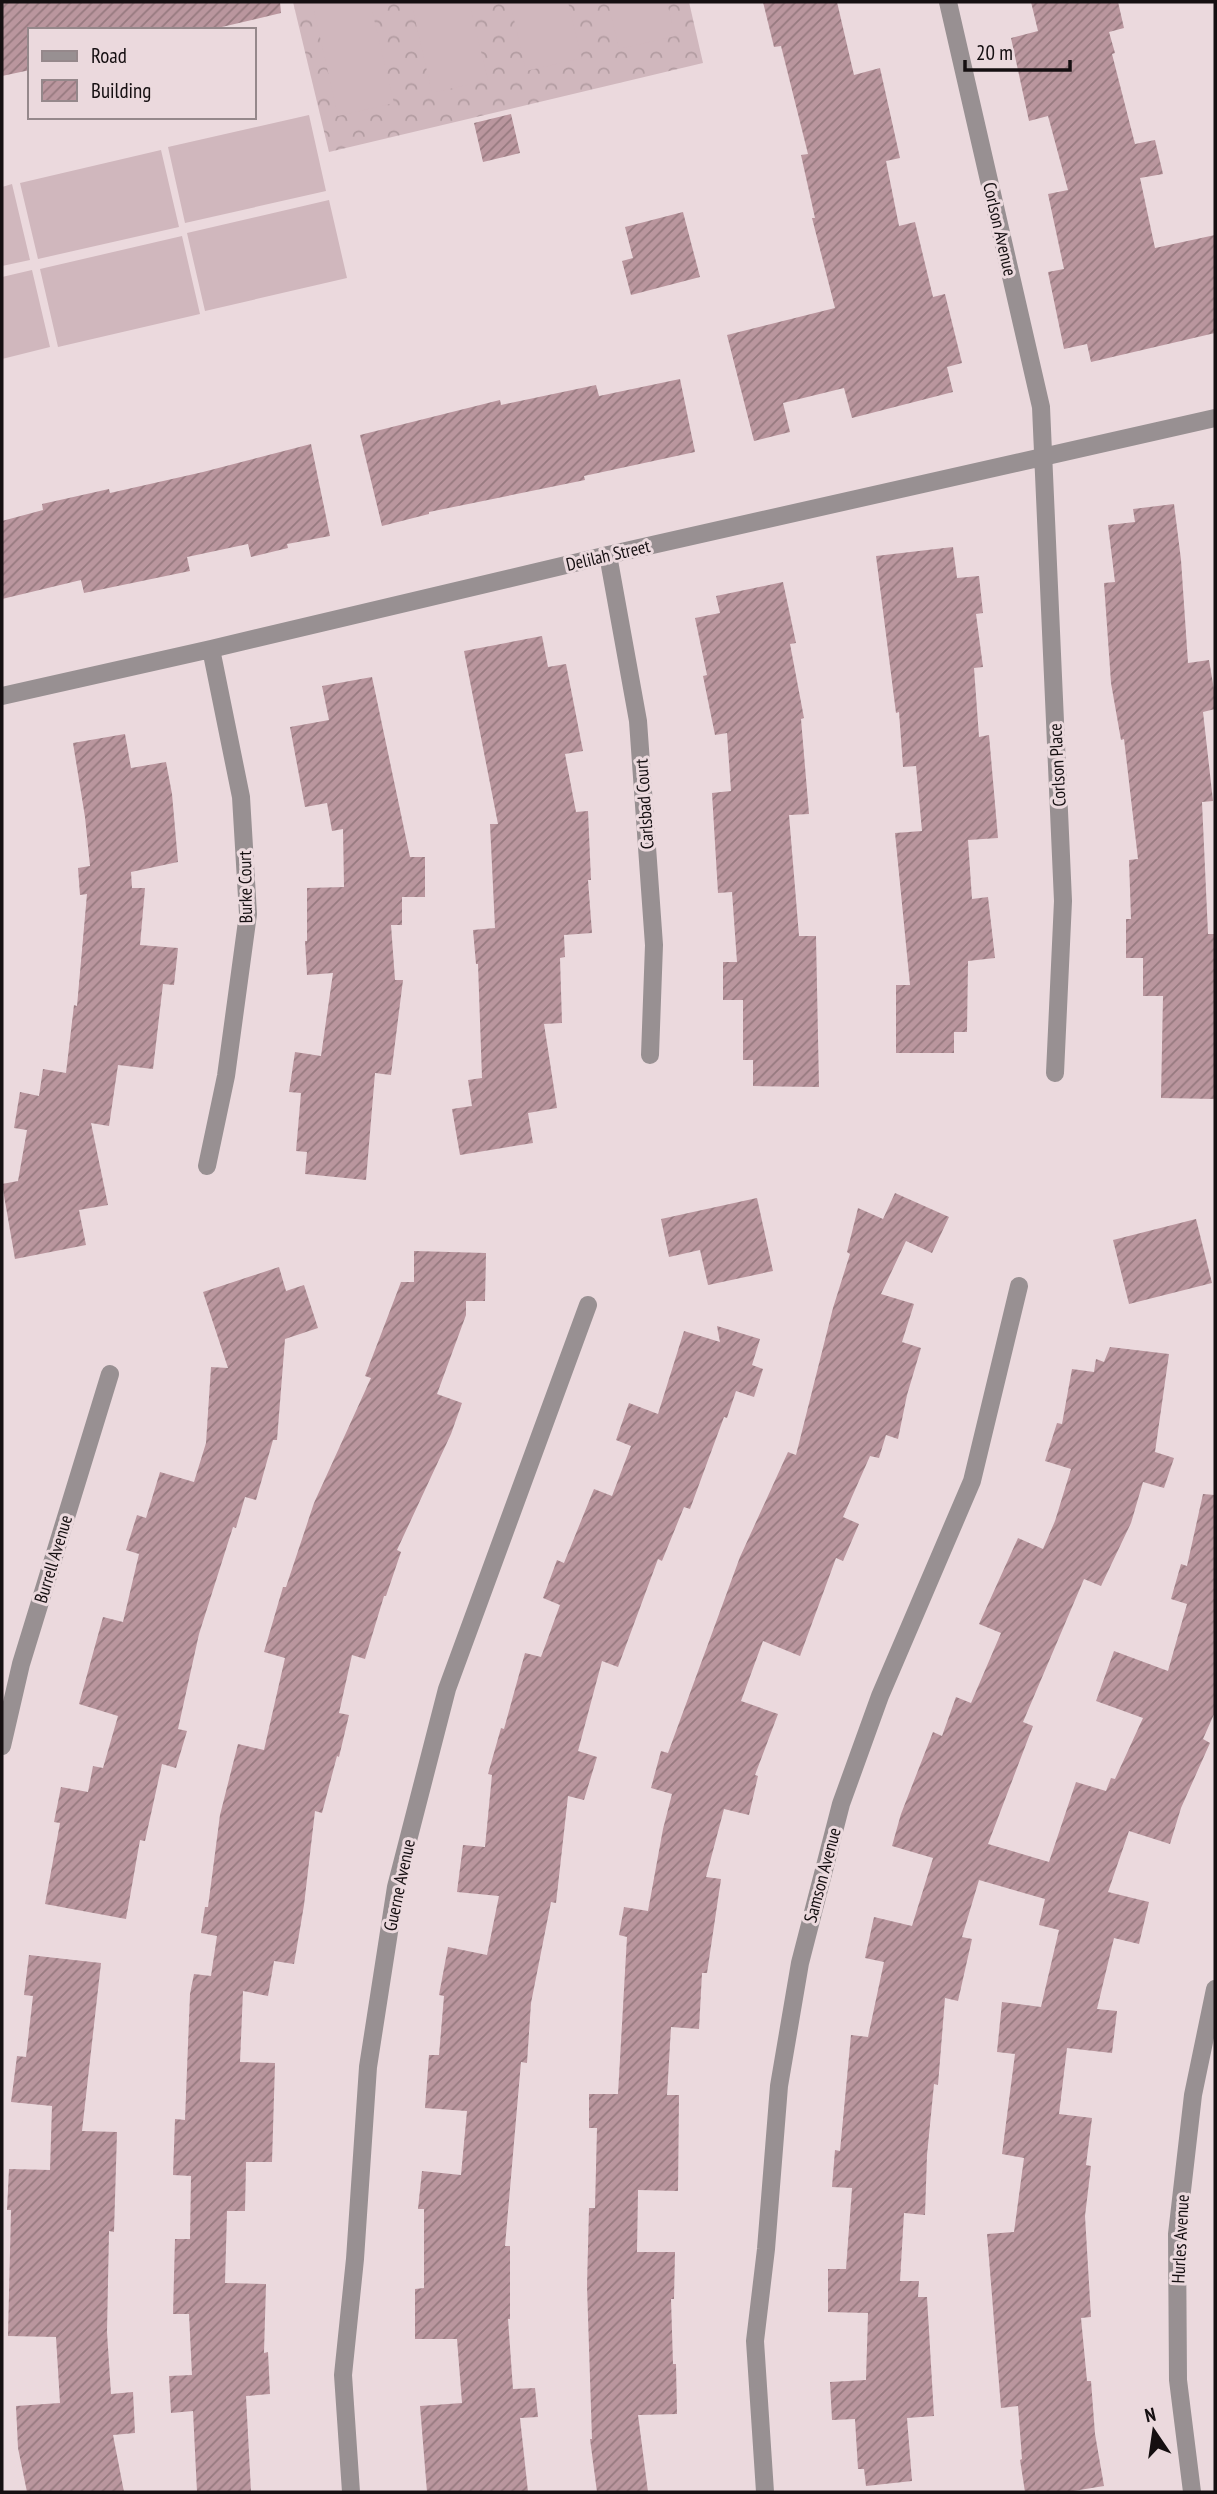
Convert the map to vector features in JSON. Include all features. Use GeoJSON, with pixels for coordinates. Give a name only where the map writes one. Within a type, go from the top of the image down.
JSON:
{"type":"FeatureCollection","features":[{"type":"Feature","properties":{"kind":"street","name":"Corlson Avenue"},"geometry":{"type":"LineString","coordinates":[[948,2],[1041,407],[1043,457]]}},
{"type":"Feature","properties":{"kind":"street","name":"Delilah Street"},"geometry":{"type":"LineString","coordinates":[[2,696],[1215,418]]}},
{"type":"Feature","properties":{"kind":"street","name":"Corlson Place"},"geometry":{"type":"LineString","coordinates":[[1043,457],[1063,901],[1055,1073]]}},
{"type":"Feature","properties":{"kind":"street","name":"Carlsbad Court"},"geometry":{"type":"LineString","coordinates":[[608,555],[638,721],[654,945],[650,1055]]}},
{"type":"Feature","properties":{"kind":"street","name":"Burke Court"},"geometry":{"type":"LineString","coordinates":[[207,1166],[226,1076],[248,914],[242,797],[211,649]]}},
{"type":"Feature","properties":{"kind":"street","name":"Samson Avenue"},"geometry":{"type":"LineString","coordinates":[[765,2492],[755,2341],[766,2249],[779,2086],[800,1963],[841,1804],[880,1696],[972,1481],[1019,1286]]}},
{"type":"Feature","properties":{"kind":"street","name":"Guerne Avenue"},"geometry":{"type":"LineString","coordinates":[[351,2492],[343,2375],[355,2259],[368,2067],[396,1887],[447,1689],[587,1305]]}},
{"type":"Feature","properties":{"kind":"street","name":"Burrell Avenue"},"geometry":{"type":"LineString","coordinates":[[2,1746],[21,1664],[110,1374]]}},
{"type":"Feature","properties":{"kind":"street","name":"Hurles Avenue"},"geometry":{"type":"LineString","coordinates":[[1192,2492],[1178,2380],[1177,2234],[1193,2095],[1215,1989]]}},
{"type":"Feature","properties":{"kind":"green space"},"geometry":{"type":"Polygon","coordinates":[[[293,2],[689,2],[703,63],[329,152],[293,2]]]}},
{"type":"Feature","properties":{"kind":"green space"},"geometry":{"type":"Polygon","coordinates":[[[312,2],[370,2],[394,103],[338,116],[312,2]]]}},
{"type":"Feature","properties":{"kind":"green space"},"geometry":{"type":"Polygon","coordinates":[[[411,2],[469,2],[488,80],[432,93],[411,2]]]}},
{"type":"Feature","properties":{"kind":"green space"},"geometry":{"type":"Polygon","coordinates":[[[510,2],[568,2],[582,58],[526,71],[510,2]]]}},
{"type":"Feature","properties":{"kind":"green space"},"geometry":{"type":"Polygon","coordinates":[[[608,2],[667,2],[675,36],[619,49],[608,2]]]}},
{"type":"Feature","properties":{"kind":"green space"},"geometry":{"type":"Polygon","coordinates":[[[309,115],[326,191],[185,223],[168,147],[309,115]]]}},
{"type":"Feature","properties":{"kind":"green space"},"geometry":{"type":"Polygon","coordinates":[[[161,150],[179,227],[38,259],[20,183],[161,150]]]}},
{"type":"Feature","properties":{"kind":"green space"},"geometry":{"type":"Polygon","coordinates":[[[12,184],[30,260],[2,266],[2,187],[12,184]]]}},
{"type":"Feature","properties":{"kind":"green space"},"geometry":{"type":"Polygon","coordinates":[[[329,200],[347,278],[205,311],[187,233],[329,200]]]}},
{"type":"Feature","properties":{"kind":"green space"},"geometry":{"type":"Polygon","coordinates":[[[182,236],[200,314],[58,347],[40,269],[182,236]]]}},
{"type":"Feature","properties":{"kind":"green space"},"geometry":{"type":"Polygon","coordinates":[[[32,270],[50,347],[2,359],[2,277],[32,270]]]}},
{"type":"Feature","properties":{"kind":"building"},"geometry":{"type":"Polygon","coordinates":[[[2,2],[280,2],[281,13],[217,28],[28,28],[28,70],[2,76],[2,2]]]}},
{"type":"Feature","properties":{"kind":"building"},"geometry":{"type":"Polygon","coordinates":[[[763,2],[837,2],[854,75],[880,68],[900,158],[886,161],[899,226],[915,222],[933,297],[945,294],[962,363],[947,367],[953,392],[852,418],[844,388],[783,403],[790,432],[754,441],[727,335],[835,308],[812,218],[815,218],[801,155],[808,154],[781,46],[774,47],[763,2]]]}},
{"type":"Feature","properties":{"kind":"building"},"geometry":{"type":"Polygon","coordinates":[[[1031,2],[1118,2],[1124,28],[1109,32],[1135,144],[1155,140],[1163,174],[1140,178],[1155,248],[1215,235],[1215,333],[1091,362],[1087,344],[1064,349],[1048,272],[1064,269],[1048,194],[1068,190],[1048,116],[1029,121],[1011,38],[1038,31],[1031,2]]]}},
{"type":"Feature","properties":{"kind":"building"},"geometry":{"type":"Polygon","coordinates":[[[511,114],[520,153],[483,162],[474,123],[511,114]]]}},
{"type":"Feature","properties":{"kind":"building"},"geometry":{"type":"Polygon","coordinates":[[[683,212],[700,277],[631,295],[622,261],[633,258],[625,227],[683,212]]]}},
{"type":"Feature","properties":{"kind":"building"},"geometry":{"type":"Polygon","coordinates":[[[680,379],[695,452],[584,476],[585,480],[429,512],[382,526],[360,435],[500,400],[501,405],[596,385],[599,396],[680,379]]]}},
{"type":"Feature","properties":{"kind":"building"},"geometry":{"type":"Polygon","coordinates":[[[311,444],[330,536],[287,544],[288,548],[251,557],[248,544],[187,557],[190,571],[84,593],[81,580],[2,599],[2,521],[43,510],[42,504],[109,489],[110,493],[311,444]]]}},
{"type":"Feature","properties":{"kind":"building"},"geometry":{"type":"Polygon","coordinates":[[[1174,504],[1188,663],[1209,660],[1215,696],[1215,709],[1203,712],[1213,801],[1202,802],[1208,934],[1215,934],[1215,1099],[1161,1098],[1163,996],[1143,996],[1143,958],[1126,958],[1126,919],[1131,919],[1129,860],[1138,859],[1124,739],[1121,740],[1111,683],[1104,583],[1115,582],[1108,525],[1135,522],[1133,509],[1174,504]]]}},
{"type":"Feature","properties":{"kind":"building"},"geometry":{"type":"Polygon","coordinates":[[[953,547],[957,578],[979,576],[983,613],[976,614],[983,667],[974,668],[979,737],[989,735],[998,838],[968,840],[972,899],[988,897],[995,958],[968,961],[967,1032],[954,1032],[954,1053],[896,1053],[896,985],[910,985],[895,833],[922,831],[916,766],[903,767],[899,712],[896,713],[876,556],[953,547]]]}},
{"type":"Feature","properties":{"kind":"building"},"geometry":{"type":"Polygon","coordinates":[[[783,582],[796,643],[790,644],[804,718],[801,719],[809,814],[789,815],[799,936],[816,936],[819,1087],[753,1086],[753,1060],[743,1060],[743,1000],[723,1000],[723,962],[737,962],[732,892],[718,893],[712,793],[731,791],[727,733],[715,735],[703,676],[707,675],[695,618],[720,613],[716,596],[783,582]]]}},
{"type":"Feature","properties":{"kind":"building"},"geometry":{"type":"Polygon","coordinates":[[[542,636],[548,667],[566,664],[583,751],[565,754],[576,812],[588,811],[591,880],[588,880],[592,933],[564,935],[565,957],[560,958],[562,1023],[544,1024],[557,1108],[528,1113],[533,1143],[460,1155],[452,1109],[472,1106],[468,1080],[482,1078],[478,964],[473,930],[495,928],[490,824],[498,824],[464,651],[542,636]]]}},
{"type":"Feature","properties":{"kind":"building"},"geometry":{"type":"Polygon","coordinates":[[[372,677],[410,857],[425,857],[425,897],[402,897],[402,925],[391,925],[395,980],[403,980],[391,1075],[375,1073],[366,1180],[305,1174],[307,1152],[296,1151],[301,1093],[289,1092],[295,1052],[321,1056],[333,973],[307,975],[307,888],[344,887],[343,829],[332,831],[327,803],[305,807],[290,727],[329,720],[322,686],[372,677]]]}},
{"type":"Feature","properties":{"kind":"building"},"geometry":{"type":"Polygon","coordinates":[[[125,734],[131,768],[166,762],[172,794],[178,862],[131,872],[132,888],[145,888],[140,945],[178,948],[174,985],[163,984],[153,1069],[118,1065],[109,1126],[91,1123],[108,1205],[79,1210],[86,1245],[15,1259],[2,1184],[18,1181],[27,1130],[14,1128],[20,1092],[39,1096],[43,1069],[66,1073],[74,1005],[77,1006],[87,894],[80,895],[78,868],[90,866],[73,743],[125,734]]]}},
{"type":"Feature","properties":{"kind":"building"},"geometry":{"type":"Polygon","coordinates":[[[895,1193],[949,1217],[932,1253],[906,1241],[881,1294],[914,1304],[902,1342],[921,1348],[898,1439],[886,1435],[879,1458],[870,1456],[843,1517],[859,1524],[843,1561],[836,1558],[800,1656],[763,1641],[741,1701],[778,1714],[755,1775],[758,1776],[749,1815],[724,1809],[706,1877],[721,1879],[707,1973],[702,1973],[699,2029],[671,2027],[667,2095],[679,2095],[678,2191],[638,2190],[637,2252],[675,2252],[674,2299],[671,2299],[677,2414],[638,2415],[648,2492],[597,2492],[590,2439],[587,2286],[589,2208],[595,2208],[597,2128],[589,2128],[589,2094],[618,2094],[627,1937],[619,1935],[624,1907],[648,1911],[672,1794],[651,1788],[661,1751],[668,1753],[740,1557],[788,1452],[796,1455],[833,1308],[850,1254],[847,1252],[858,1208],[883,1219],[895,1193]]]}},
{"type":"Feature","properties":{"kind":"building"},"geometry":{"type":"Polygon","coordinates":[[[757,1198],[773,1271],[708,1285],[700,1250],[669,1257],[661,1219],[757,1198]]]}},
{"type":"Feature","properties":{"kind":"building"},"geometry":{"type":"Polygon","coordinates":[[[1196,1219],[1212,1283],[1129,1304],[1113,1240],[1196,1219]]]}},
{"type":"Feature","properties":{"kind":"building"},"geometry":{"type":"Polygon","coordinates":[[[414,1251],[486,1253],[485,1301],[466,1301],[466,1315],[437,1394],[462,1403],[451,1434],[397,1550],[401,1552],[365,1659],[352,1655],[339,1713],[349,1715],[322,1813],[315,1811],[294,1964],[274,1961],[268,1996],[243,1991],[240,2062],[275,2063],[272,2162],[246,2162],[245,2211],[227,2211],[225,2283],[266,2284],[264,2353],[268,2352],[270,2394],[246,2396],[251,2492],[197,2492],[193,2411],[171,2413],[169,2376],[192,2375],[189,2314],[173,2314],[175,2239],[190,2239],[191,2176],[173,2175],[175,2119],[185,2120],[190,1994],[194,1974],[211,1976],[217,1936],[201,1933],[205,1907],[208,1907],[220,1815],[238,1744],[264,1750],[285,1658],[264,1652],[283,1587],[286,1587],[314,1503],[371,1378],[365,1376],[401,1282],[414,1282],[414,1251]]]}},
{"type":"Feature","properties":{"kind":"building"},"geometry":{"type":"Polygon","coordinates":[[[279,1267],[286,1291],[304,1285],[318,1328],[285,1339],[277,1440],[273,1440],[256,1500],[245,1497],[199,1634],[178,1729],[187,1731],[176,1768],[162,1764],[145,1841],[140,1840],[126,1919],[45,1904],[60,1823],[54,1822],[61,1787],[88,1792],[93,1766],[103,1768],[118,1716],[79,1704],[103,1617],[123,1622],[139,1554],[126,1550],[137,1515],[146,1518],[160,1472],[194,1482],[206,1443],[211,1367],[228,1368],[203,1292],[279,1267]]]}},
{"type":"Feature","properties":{"kind":"building"},"geometry":{"type":"Polygon","coordinates":[[[717,1326],[760,1339],[752,1365],[763,1369],[754,1397],[736,1391],[690,1509],[684,1507],[662,1561],[658,1559],[618,1667],[602,1661],[578,1751],[597,1757],[584,1800],[568,1796],[556,1903],[551,1902],[531,2003],[527,2063],[521,2062],[505,2246],[510,2246],[508,2319],[513,2389],[535,2388],[538,2417],[520,2418],[528,2492],[427,2492],[420,2406],[462,2403],[457,2339],[415,2339],[415,2289],[424,2288],[424,2209],[418,2209],[422,2171],[461,2175],[467,2111],[425,2108],[429,2055],[439,2055],[444,1996],[439,1995],[448,1947],[487,1955],[499,1896],[457,1892],[463,1845],[485,1847],[492,1775],[488,1774],[501,1728],[504,1729],[525,1653],[541,1657],[560,1605],[543,1598],[557,1560],[564,1563],[594,1489],[612,1496],[631,1446],[616,1440],[629,1403],[658,1414],[684,1331],[720,1342],[717,1326]]]}},
{"type":"Feature","properties":{"kind":"building"},"geometry":{"type":"Polygon","coordinates":[[[1110,1347],[1169,1354],[1155,1452],[1174,1458],[1164,1488],[1143,1482],[1131,1523],[1101,1586],[1084,1579],[1023,1722],[1033,1726],[988,1844],[1049,1862],[1076,1782],[1106,1791],[1111,1778],[1115,1779],[1143,1718],[1096,1701],[1114,1651],[1168,1671],[1187,1604],[1171,1599],[1181,1564],[1187,1566],[1203,1494],[1215,1495],[1215,1712],[1203,1739],[1210,1743],[1181,1808],[1170,1844],[1129,1831],[1108,1892],[1149,1902],[1139,1944],[1114,1938],[1097,2009],[1117,2011],[1112,2053],[1067,2048],[1059,2114],[1092,2118],[1086,2165],[1091,2166],[1085,2216],[1091,2317],[1081,2318],[1087,2381],[1091,2381],[1095,2434],[1104,2486],[1067,2492],[1025,2492],[1020,2460],[1018,2406],[1001,2408],[987,2234],[1014,2232],[1024,2158],[1002,2154],[1015,2054],[997,2052],[1002,2002],[1041,2007],[1059,1930],[1039,1925],[1045,1899],[979,1880],[962,1937],[972,1939],[958,2001],[945,1998],[938,2085],[934,2084],[927,2155],[925,2215],[904,2213],[900,2281],[919,2281],[918,2297],[927,2297],[934,2416],[907,2418],[912,2481],[866,2486],[864,2469],[858,2469],[855,2419],[832,2420],[830,2382],[866,2380],[868,2313],[828,2312],[828,2269],[846,2269],[852,2188],[832,2187],[835,2150],[840,2151],[851,2035],[868,2037],[884,1962],[865,1958],[874,1917],[912,1926],[933,1858],[892,1846],[901,1814],[933,1732],[942,1736],[956,1697],[971,1703],[1001,1633],[979,1624],[1018,1538],[1043,1549],[1055,1521],[1071,1469],[1045,1461],[1057,1423],[1062,1424],[1072,1369],[1094,1372],[1096,1359],[1104,1362],[1110,1347]]]}},
{"type":"Feature","properties":{"kind":"building"},"geometry":{"type":"Polygon","coordinates":[[[29,1955],[101,1963],[82,2131],[117,2132],[114,2232],[109,2231],[107,2332],[111,2394],[133,2392],[135,2433],[113,2435],[124,2492],[27,2492],[18,2448],[16,2406],[60,2403],[56,2337],[8,2336],[11,2210],[7,2210],[9,2169],[50,2170],[52,2106],[11,2102],[17,2056],[26,2057],[33,1996],[24,1995],[29,1955]]]}}]}
